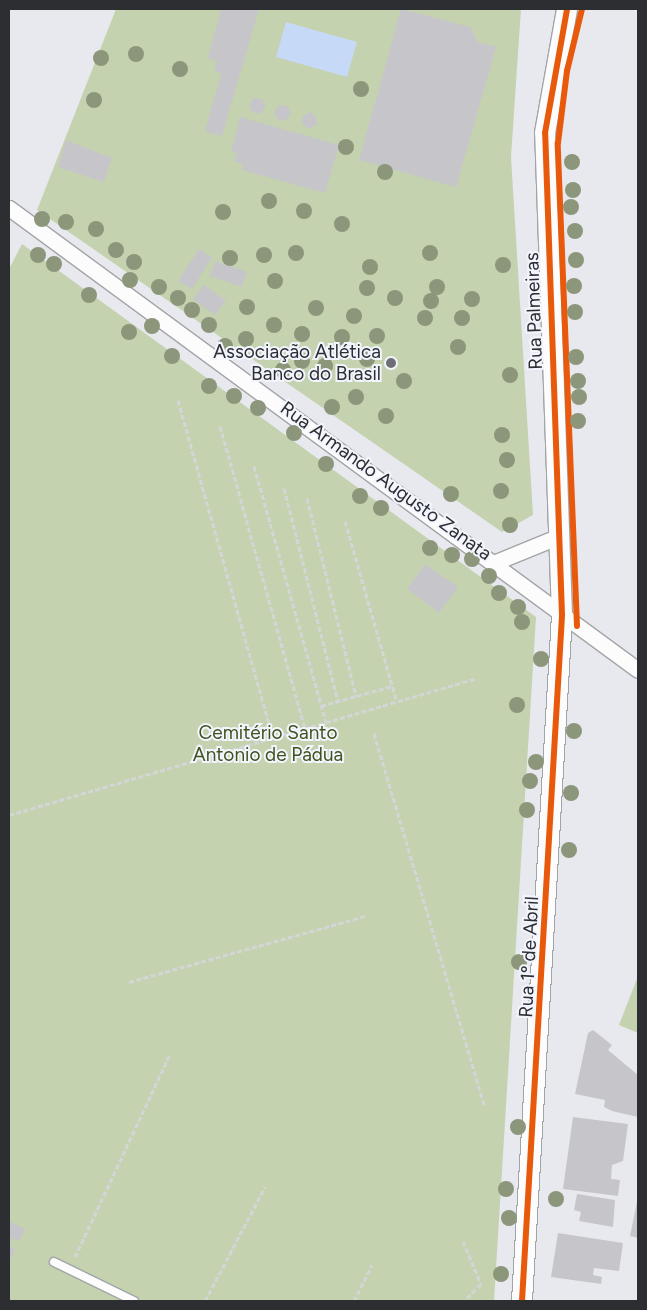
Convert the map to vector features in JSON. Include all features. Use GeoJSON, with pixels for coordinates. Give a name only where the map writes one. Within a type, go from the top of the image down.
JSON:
{"type":"FeatureCollection","features":[{"type":"Feature","properties":{"kind":"street","name":"Rua Palmeiras"},"geometry":{"type":"LineString","coordinates":[[562,615],[557,537],[545,133],[567,9]]}},
{"type":"Feature","properties":{"kind":"street","name":"Rua Armando Augusto Zanata"},"geometry":{"type":"LineString","coordinates":[[9,208],[496,562],[562,615],[638,670]]}},
{"type":"Feature","properties":{"kind":"street"},"geometry":{"type":"LineString","coordinates":[[496,562],[557,537]]}},
{"type":"Feature","properties":{"kind":"street","name":"Rua 1º de Abril"},"geometry":{"type":"LineString","coordinates":[[522,1301],[562,615]]}},
{"type":"Feature","properties":{"kind":"lane"},"geometry":{"type":"LineString","coordinates":[[54,1262],[134,1301]]}},
{"type":"Feature","properties":{"kind":"path"},"geometry":{"type":"LineString","coordinates":[[178,400],[273,739]]}},
{"type":"Feature","properties":{"kind":"path"},"geometry":{"type":"LineString","coordinates":[[220,426],[306,729]]}},
{"type":"Feature","properties":{"kind":"path"},"geometry":{"type":"LineString","coordinates":[[254,466],[326,723]]}},
{"type":"Feature","properties":{"kind":"path"},"geometry":{"type":"LineString","coordinates":[[284,488],[338,702]]}},
{"type":"Feature","properties":{"kind":"path"},"geometry":{"type":"LineString","coordinates":[[307,498],[356,696]]}},
{"type":"Feature","properties":{"kind":"path"},"geometry":{"type":"LineString","coordinates":[[345,521],[397,702]]}},
{"type":"Feature","properties":{"kind":"path"},"geometry":{"type":"LineString","coordinates":[[9,815],[474,679]]}},
{"type":"Feature","properties":{"kind":"path"},"geometry":{"type":"LineString","coordinates":[[321,706],[392,686]]}},
{"type":"Feature","properties":{"kind":"path"},"geometry":{"type":"LineString","coordinates":[[374,733],[486,1107]]}},
{"type":"Feature","properties":{"kind":"path"},"geometry":{"type":"LineString","coordinates":[[129,982],[366,916]]}},
{"type":"Feature","properties":{"kind":"path"},"geometry":{"type":"LineString","coordinates":[[69,1269],[170,1054]]}},
{"type":"Feature","properties":{"kind":"path"},"geometry":{"type":"LineString","coordinates":[[205,1301],[265,1187]]}},
{"type":"Feature","properties":{"kind":"path"},"geometry":{"type":"LineString","coordinates":[[463,1241],[481,1284],[464,1301]]}},
{"type":"Feature","properties":{"kind":"path"},"geometry":{"type":"LineString","coordinates":[[354,1301],[372,1265]]}},
{"type":"Feature","properties":{"kind":"green space","name":"Associação Atlética Banco do Brasil"},"geometry":{"type":"Polygon","coordinates":[[[116,9],[521,9],[511,157],[533,515],[502,532],[37,210],[116,9]]]}},
{"type":"Feature","properties":{"kind":"green space","name":"Cemitério Santo Antonio de Pádua"},"geometry":{"type":"Polygon","coordinates":[[[22,244],[536,617],[494,1301],[9,1301],[9,269],[22,244]]]}},
{"type":"Feature","properties":{"kind":"green space"},"geometry":{"type":"Polygon","coordinates":[[[638,976],[638,1033],[619,1025],[638,976]]]}},
{"type":"Feature","properties":{"kind":"water"},"geometry":{"type":"Polygon","coordinates":[[[286,22],[357,42],[347,77],[276,57],[286,22]]]}},
{"type":"Feature","properties":{"kind":"building"},"geometry":{"type":"Polygon","coordinates":[[[221,9],[259,9],[222,136],[205,131],[221,73],[214,71],[217,61],[208,58],[221,9]]]}},
{"type":"Feature","properties":{"kind":"building"},"geometry":{"type":"Polygon","coordinates":[[[401,9],[470,27],[478,42],[496,47],[456,187],[359,160],[401,9]]]}},
{"type":"Feature","properties":{"kind":"building"},"geometry":{"type":"Polygon","coordinates":[[[254,98],[262,99],[266,106],[260,114],[252,112],[249,105],[254,98]]]}},
{"type":"Feature","properties":{"kind":"building"},"geometry":{"type":"Polygon","coordinates":[[[279,105],[287,106],[291,113],[285,121],[277,119],[274,112],[279,105]]]}},
{"type":"Feature","properties":{"kind":"building"},"geometry":{"type":"Polygon","coordinates":[[[310,112],[316,116],[317,124],[309,129],[302,124],[303,116],[310,112]]]}},
{"type":"Feature","properties":{"kind":"building"},"geometry":{"type":"Polygon","coordinates":[[[240,117],[339,145],[325,193],[242,170],[243,164],[234,161],[237,153],[231,151],[240,117]]]}},
{"type":"Feature","properties":{"kind":"building"},"geometry":{"type":"Polygon","coordinates":[[[66,140],[112,158],[104,182],[58,167],[66,140]]]}},
{"type":"Feature","properties":{"kind":"building"},"geometry":{"type":"Polygon","coordinates":[[[199,249],[212,257],[192,289],[178,281],[199,249]]]}},
{"type":"Feature","properties":{"kind":"building"},"geometry":{"type":"Polygon","coordinates":[[[215,261],[247,272],[242,287],[210,276],[215,261]]]}},
{"type":"Feature","properties":{"kind":"building"},"geometry":{"type":"Polygon","coordinates":[[[204,285],[226,301],[215,315],[193,299],[204,285]]]}},
{"type":"Feature","properties":{"kind":"building"},"geometry":{"type":"Polygon","coordinates":[[[425,564],[458,587],[439,613],[407,589],[425,564]]]}},
{"type":"Feature","properties":{"kind":"building"},"geometry":{"type":"Polygon","coordinates":[[[593,1030],[612,1045],[608,1050],[638,1075],[638,1117],[612,1111],[604,1107],[605,1100],[575,1094],[588,1033],[593,1030]]]}},
{"type":"Feature","properties":{"kind":"building"},"geometry":{"type":"Polygon","coordinates":[[[573,1117],[628,1124],[623,1161],[612,1165],[611,1179],[620,1180],[618,1196],[563,1189],[573,1117]]]}},
{"type":"Feature","properties":{"kind":"building"},"geometry":{"type":"Polygon","coordinates":[[[577,1194],[615,1200],[613,1227],[579,1221],[581,1212],[574,1210],[577,1194]]]}},
{"type":"Feature","properties":{"kind":"building"},"geometry":{"type":"Polygon","coordinates":[[[638,1197],[638,1238],[630,1236],[638,1197]]]}},
{"type":"Feature","properties":{"kind":"building"},"geometry":{"type":"Polygon","coordinates":[[[9,1221],[25,1229],[19,1241],[13,1238],[9,1246],[9,1221]]]}},
{"type":"Feature","properties":{"kind":"building"},"geometry":{"type":"Polygon","coordinates":[[[558,1233],[623,1243],[619,1271],[594,1268],[593,1275],[602,1277],[601,1284],[551,1277],[558,1233]]]}},
{"type":"Feature","properties":{"kind":"building"},"geometry":{"type":"Polygon","coordinates":[[[9,1246],[15,1249],[9,1264],[9,1246]]]}},
{"type":"Feature","properties":{"kind":"cycle path"},"geometry":{"type":"LineString","coordinates":[[522,1301],[562,615],[545,133],[567,9]]}},
{"type":"Feature","properties":{"kind":"cycle path"},"geometry":{"type":"LineString","coordinates":[[577,626],[558,143],[567,71],[582,9]]}},
{"type":"Feature","properties":{"kind":"place","name":"Associação Atlética Banco do Brasil"},"geometry":{"type":"Point","coordinates":[391,363]}}]}
